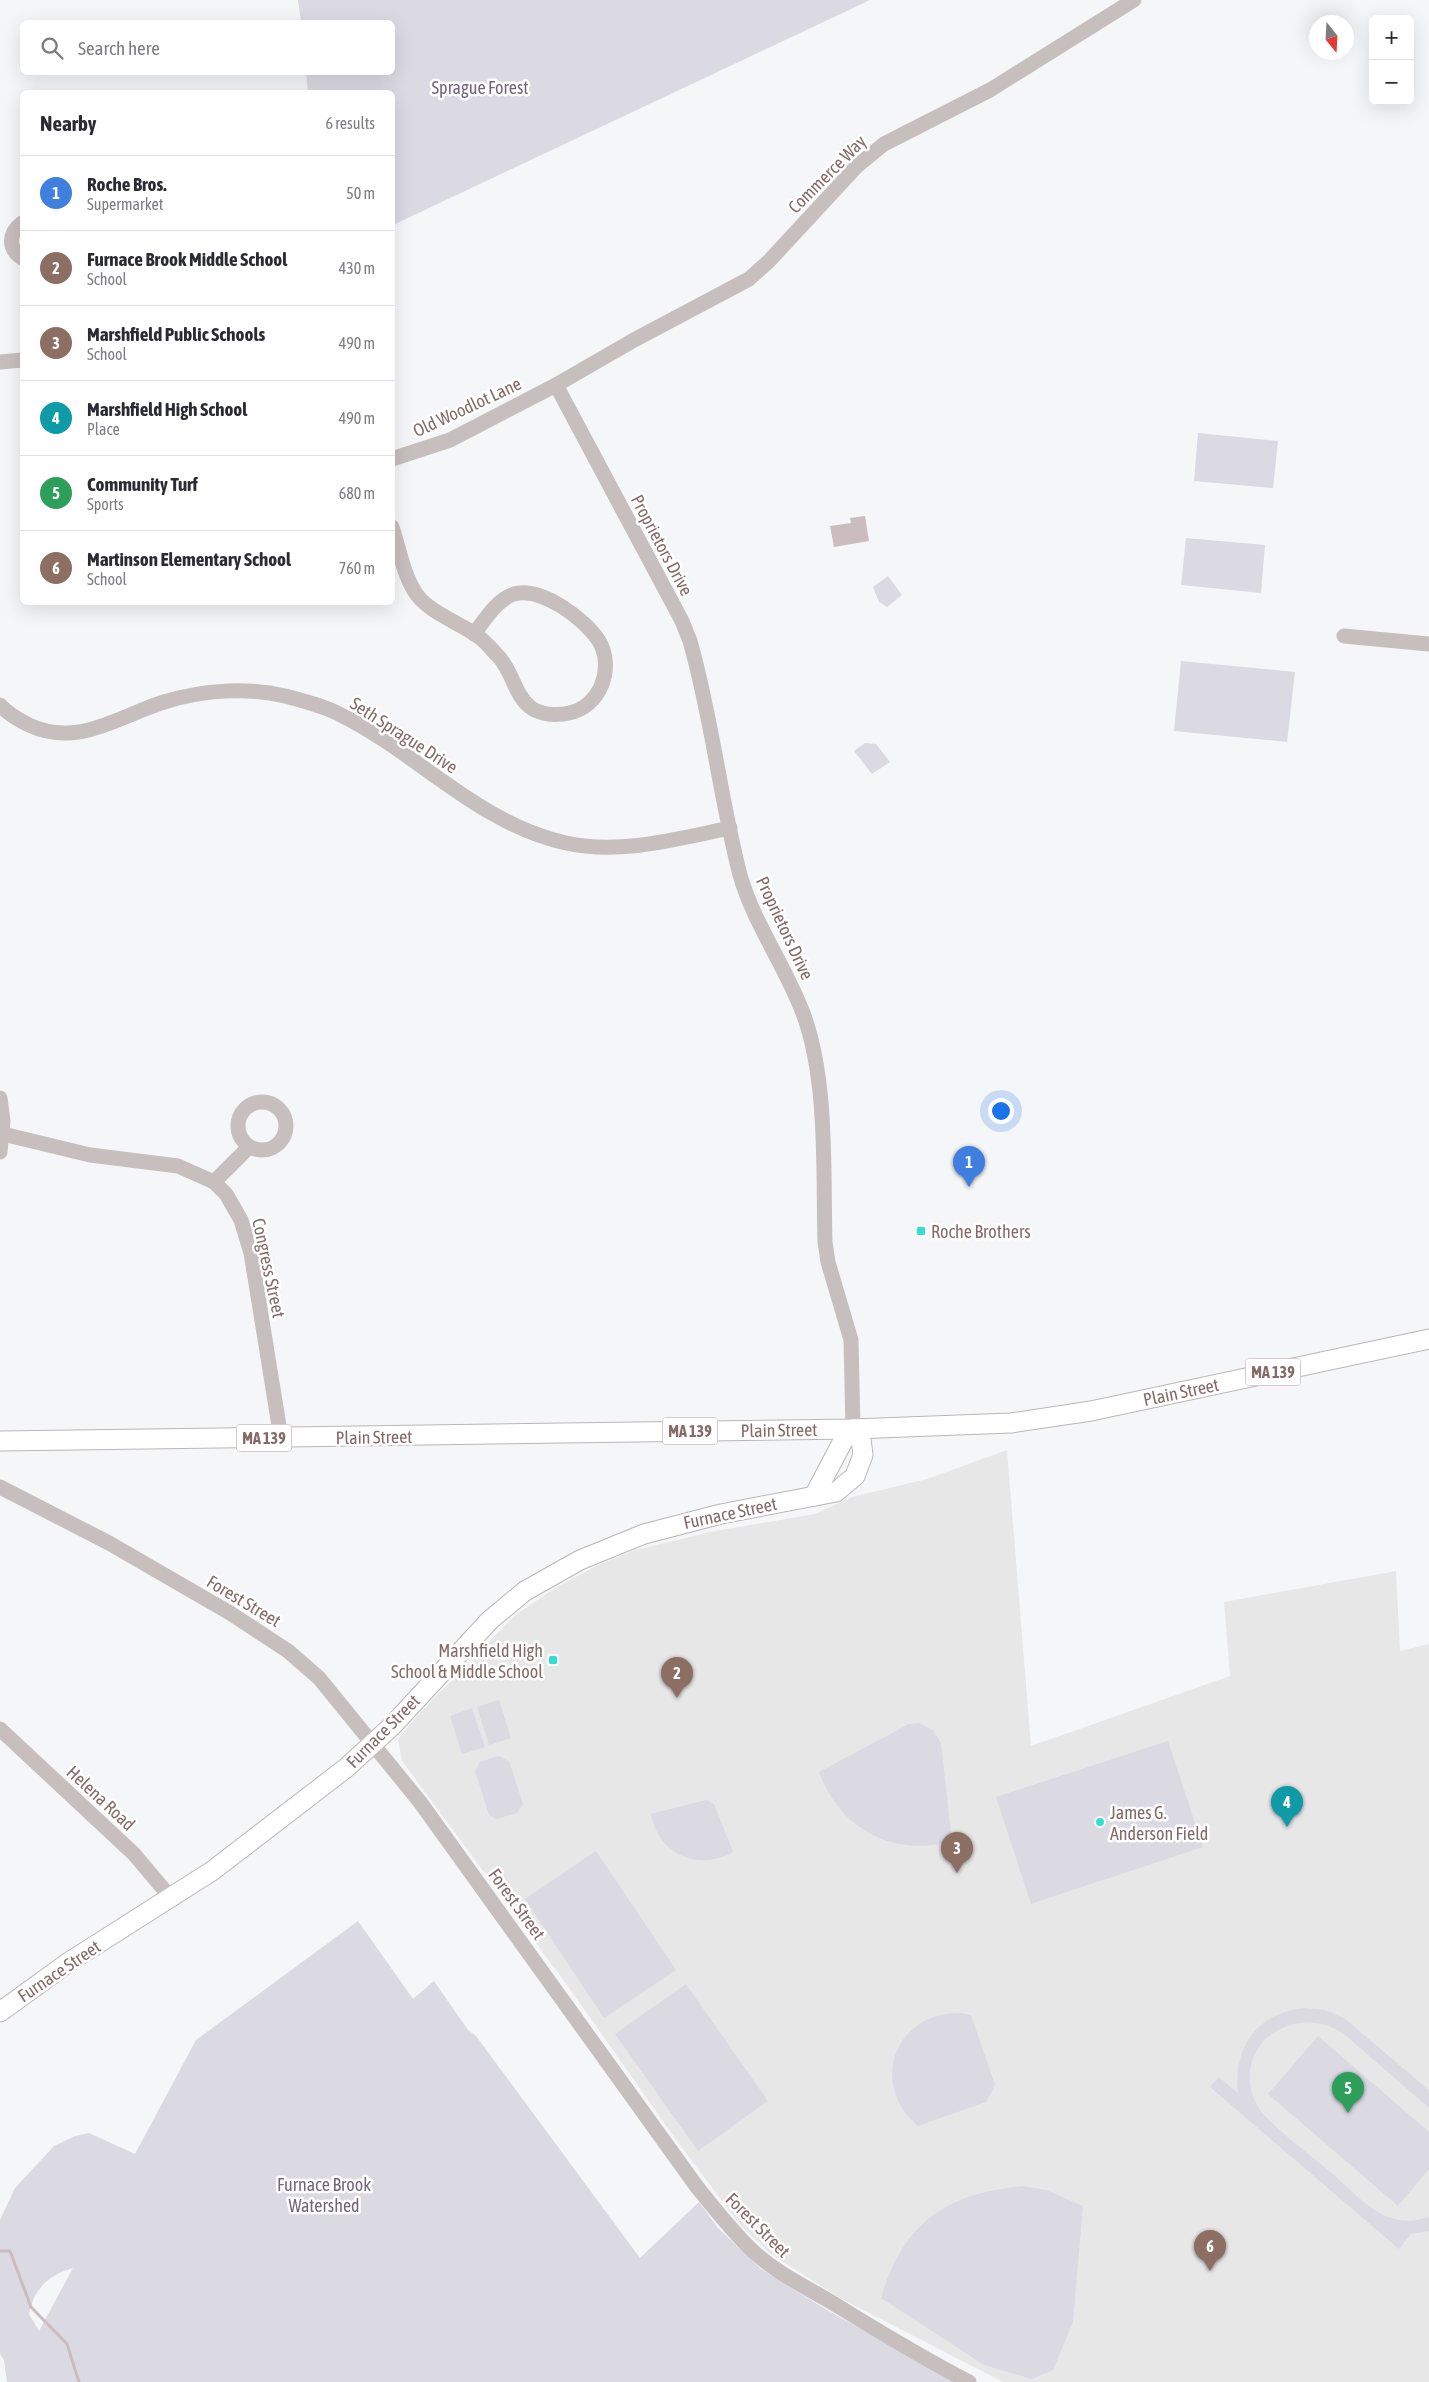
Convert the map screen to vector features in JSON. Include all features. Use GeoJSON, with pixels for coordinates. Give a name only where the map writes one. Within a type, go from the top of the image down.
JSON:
{"type":"FeatureCollection","features":[{"type":"Feature","properties":{"kind":"main road","name":"Plain Street"},"geometry":{"type":"LineString","coordinates":[[0,1442],[854,1428],[1011,1423],[1054,1417],[1429,1339]]}},
{"type":"Feature","properties":{"kind":"main road","name":"Furnace Street"},"geometry":{"type":"LineString","coordinates":[[0,2012],[75,1959],[171,1898],[250,1844],[374,1744],[499,1612],[525,1591],[553,1574],[605,1549],[664,1528],[836,1492],[855,1476],[863,1455],[861,1439],[854,1428]]}},
{"type":"Feature","properties":{"kind":"main road"},"geometry":{"type":"LineString","coordinates":[[814,1496],[843,1441],[854,1428]]}},
{"type":"Feature","properties":{"kind":"street","name":"Commerce Way"},"geometry":{"type":"LineString","coordinates":[[556,385],[634,340],[749,279],[770,260],[858,166],[884,144],[990,90],[1134,0]]}},
{"type":"Feature","properties":{"kind":"street"},"geometry":{"type":"LineString","coordinates":[[20,225],[15,229],[11,237],[12,247],[20,256]]}},
{"type":"Feature","properties":{"kind":"street"},"geometry":{"type":"LineString","coordinates":[[0,362],[20,360]]}},
{"type":"Feature","properties":{"kind":"street","name":"Old Woodlot Lane"},"geometry":{"type":"LineString","coordinates":[[395,458],[450,440],[556,385]]}},
{"type":"Feature","properties":{"kind":"street","name":"Proprietors Drive"},"geometry":{"type":"LineString","coordinates":[[556,385],[677,612],[690,641],[730,828],[747,896],[803,1013],[814,1055],[821,1130],[825,1242],[828,1262],[851,1340],[854,1428]]}},
{"type":"Feature","properties":{"kind":"street"},"geometry":{"type":"LineString","coordinates":[[395,536],[415,593],[442,616],[474,634],[501,659],[521,699],[531,708],[557,716],[576,712],[596,697],[605,678],[605,659],[600,642],[589,629],[551,598],[532,594],[514,594],[494,608],[474,634]]}},
{"type":"Feature","properties":{"kind":"street"},"geometry":{"type":"LineString","coordinates":[[1344,636],[1429,644]]}},
{"type":"Feature","properties":{"kind":"street","name":"Seth Sprague Drive"},"geometry":{"type":"LineString","coordinates":[[0,706],[18,720],[34,727],[51,732],[72,734],[106,726],[164,702],[209,692],[258,692],[283,696],[340,714],[386,742],[494,816],[544,837],[567,843],[623,846],[674,840],[730,828]]}},
{"type":"Feature","properties":{"kind":"street"},"geometry":{"type":"LineString","coordinates":[[0,1098],[3,1134],[0,1152]]}},
{"type":"Feature","properties":{"kind":"street","name":"Congress Street"},"geometry":{"type":"LineString","coordinates":[[3,1134],[84,1154],[178,1166],[214,1182],[226,1194],[235,1206],[246,1236],[281,1438]]}},
{"type":"Feature","properties":{"kind":"street"},"geometry":{"type":"LineString","coordinates":[[214,1182],[249,1147]]}},
{"type":"Feature","properties":{"kind":"street","name":"Forest Street"},"geometry":{"type":"LineString","coordinates":[[0,1487],[109,1543],[274,1640],[319,1678],[374,1744],[500,1911],[697,2187],[732,2230],[768,2263],[797,2284],[840,2307],[872,2329],[969,2382]]}},
{"type":"Feature","properties":{"kind":"street","name":"Helena Road"},"geometry":{"type":"LineString","coordinates":[[0,1729],[134,1854],[171,1898]]}},
{"type":"Feature","properties":{"kind":"shaded area"},"geometry":{"type":"Polygon","coordinates":[[[865,516],[869,541],[834,547],[830,526],[851,523],[850,518],[865,516]]]}},
{"type":"Feature","properties":{"kind":"shaded area"},"geometry":{"type":"Polygon","coordinates":[[[1007,1450],[1031,1746],[1230,1676],[1224,1602],[1396,1571],[1400,1651],[1429,1644],[1429,2382],[1003,2382],[840,2298],[771,2254],[740,2225],[674,2137],[567,1985],[402,1761],[398,1739],[419,1714],[514,1616],[555,1588],[598,1565],[635,1550],[715,1531],[815,1514],[852,1497],[927,1479],[1007,1450]]]}},
{"type":"Feature","properties":{"kind":"green space","name":"Sprague Forest"},"geometry":{"type":"Polygon","coordinates":[[[298,0],[870,0],[395,224],[395,90],[308,90],[306,75],[395,75],[395,20],[301,20],[298,0]]]}},
{"type":"Feature","properties":{"kind":"green space"},"geometry":{"type":"Polygon","coordinates":[[[1198,433],[1278,441],[1273,488],[1194,481],[1198,433]]]}},
{"type":"Feature","properties":{"kind":"green space"},"geometry":{"type":"Polygon","coordinates":[[[1186,538],[1265,545],[1261,593],[1181,585],[1186,538]]]}},
{"type":"Feature","properties":{"kind":"green space"},"geometry":{"type":"Polygon","coordinates":[[[888,576],[902,595],[887,607],[879,602],[873,587],[888,576]]]}},
{"type":"Feature","properties":{"kind":"green space"},"geometry":{"type":"Polygon","coordinates":[[[1181,661],[1295,672],[1287,742],[1174,731],[1181,661]]]}},
{"type":"Feature","properties":{"kind":"green space"},"geometry":{"type":"Polygon","coordinates":[[[865,743],[876,744],[890,762],[872,774],[854,751],[865,743]]]}},
{"type":"Feature","properties":{"kind":"green space"},"geometry":{"type":"Polygon","coordinates":[[[499,1700],[511,1738],[489,1745],[477,1707],[499,1700]]]}},
{"type":"Feature","properties":{"kind":"green space"},"geometry":{"type":"Polygon","coordinates":[[[472,1708],[485,1747],[462,1754],[450,1716],[472,1708]]]}},
{"type":"Feature","properties":{"kind":"green space"},"geometry":{"type":"Polygon","coordinates":[[[919,1723],[933,1730],[941,1743],[952,1842],[917,1846],[884,1840],[869,1833],[844,1814],[834,1801],[819,1772],[909,1724],[919,1723]]]}},
{"type":"Feature","properties":{"kind":"green space","name":"James G. Anderson Field"},"geometry":{"type":"Polygon","coordinates":[[[1168,1741],[1203,1847],[1031,1904],[996,1797],[1168,1741]]]}},
{"type":"Feature","properties":{"kind":"green space"},"geometry":{"type":"Polygon","coordinates":[[[499,1756],[509,1761],[523,1804],[517,1813],[496,1819],[489,1815],[475,1771],[480,1762],[499,1756]]]}},
{"type":"Feature","properties":{"kind":"green space"},"geometry":{"type":"Polygon","coordinates":[[[706,1800],[714,1804],[733,1852],[720,1858],[706,1860],[681,1856],[662,1840],[655,1828],[651,1814],[706,1800]]]}},
{"type":"Feature","properties":{"kind":"green space"},"geometry":{"type":"Polygon","coordinates":[[[596,1851],[676,1970],[604,2018],[525,1899],[596,1851]]]}},
{"type":"Feature","properties":{"kind":"green space","name":"Furnace Brook Watershed"},"geometry":{"type":"Polygon","coordinates":[[[358,1921],[413,1999],[434,1981],[468,2030],[476,2036],[640,2258],[699,2202],[718,2228],[761,2269],[827,2310],[956,2382],[7,2382],[4,2360],[0,2354],[0,2220],[15,2188],[54,2146],[75,2136],[89,2133],[135,2154],[196,2040],[358,1921]],[[73,2268],[49,2279],[34,2297],[29,2314],[39,2331],[73,2268]]]}},
{"type":"Feature","properties":{"kind":"green space"},"geometry":{"type":"Polygon","coordinates":[[[686,1984],[768,2101],[698,2151],[615,2034],[686,1984]]]}},
{"type":"Feature","properties":{"kind":"green space"},"geometry":{"type":"Polygon","coordinates":[[[1305,2008],[1325,2010],[1344,2018],[1429,2090],[1429,2108],[1344,2034],[1327,2025],[1309,2022],[1292,2025],[1276,2031],[1263,2042],[1254,2056],[1250,2073],[1252,2093],[1257,2106],[1263,2114],[1365,2203],[1385,2216],[1396,2219],[1418,2220],[1429,2217],[1429,2231],[1411,2234],[1399,2249],[1210,2087],[1219,2077],[1238,2093],[1240,2060],[1252,2034],[1274,2016],[1305,2008]]]}},
{"type":"Feature","properties":{"kind":"green space"},"geometry":{"type":"Polygon","coordinates":[[[961,2013],[971,2015],[995,2085],[986,2102],[918,2126],[903,2109],[894,2090],[892,2071],[896,2053],[905,2037],[919,2024],[938,2016],[961,2013]]]}},
{"type":"Feature","properties":{"kind":"green space"},"geometry":{"type":"Polygon","coordinates":[[[1318,2036],[1429,2132],[1429,2169],[1398,2206],[1268,2094],[1318,2036]]]}},
{"type":"Feature","properties":{"kind":"green space"},"geometry":{"type":"Polygon","coordinates":[[[1023,2186],[1046,2190],[1083,2206],[1073,2322],[1053,2370],[1032,2379],[984,2365],[881,2298],[890,2272],[902,2249],[916,2231],[932,2216],[950,2204],[972,2196],[1023,2186]]]}},
{"type":"Feature","properties":{"kind":"waterway"},"geometry":{"type":"LineString","coordinates":[[0,2251],[10,2251],[31,2307],[67,2344],[79,2382]]}},
{"type":"Feature","properties":{"kind":"place","name":"Roche Bros."},"geometry":{"type":"Point","coordinates":[969,1187]}},
{"type":"Feature","properties":{"kind":"place","name":"Roche Brothers"},"geometry":{"type":"Point","coordinates":[921,1231]}},
{"type":"Feature","properties":{"kind":"place","name":"Marshfield High School & Middle School"},"geometry":{"type":"Point","coordinates":[553,1660]}},
{"type":"Feature","properties":{"kind":"place","name":"Furnace Brook Middle School"},"geometry":{"type":"Point","coordinates":[677,1698]}},
{"type":"Feature","properties":{"kind":"place","name":"James G. Anderson Field"},"geometry":{"type":"Point","coordinates":[1100,1822]}},
{"type":"Feature","properties":{"kind":"place","name":"Marshfield High School"},"geometry":{"type":"Point","coordinates":[1287,1827]}},
{"type":"Feature","properties":{"kind":"place","name":"Marshfield Public Schools"},"geometry":{"type":"Point","coordinates":[957,1873]}},
{"type":"Feature","properties":{"kind":"place","name":"Community Turf"},"geometry":{"type":"Point","coordinates":[1348,2113]}},
{"type":"Feature","properties":{"kind":"place","name":"Martinson Elementary School"},"geometry":{"type":"Point","coordinates":[1210,2271]}}]}
